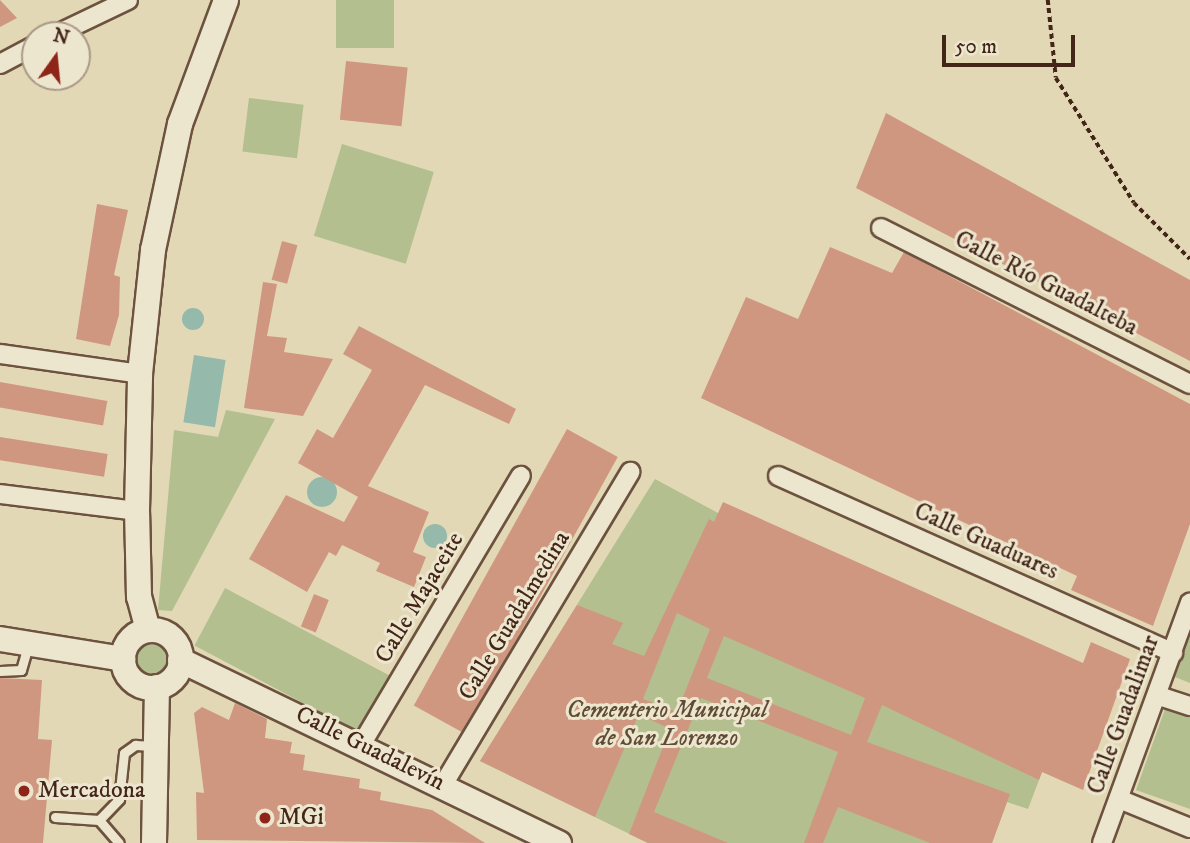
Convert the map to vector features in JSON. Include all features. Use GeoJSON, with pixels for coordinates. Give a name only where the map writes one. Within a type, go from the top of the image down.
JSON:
{"type":"FeatureCollection","features":[{"type":"Feature","properties":{"kind":"main road"},"geometry":{"type":"LineString","coordinates":[[148,630],[139,597],[136,511],[140,374],[165,185],[226,0]]}},
{"type":"Feature","properties":{"kind":"main road"},"geometry":{"type":"LineString","coordinates":[[148,630],[176,643],[180,660],[172,680],[157,687],[130,678],[122,659],[132,637],[148,630]]}},
{"type":"Feature","properties":{"kind":"main road"},"geometry":{"type":"LineString","coordinates":[[0,639],[122,659]]}},
{"type":"Feature","properties":{"kind":"main road","name":"Calle Guadalevín"},"geometry":{"type":"LineString","coordinates":[[180,660],[362,745],[551,841]]}},
{"type":"Feature","properties":{"kind":"main road"},"geometry":{"type":"LineString","coordinates":[[154,843],[157,687]]}},
{"type":"Feature","properties":{"kind":"street"},"geometry":{"type":"LineString","coordinates":[[84,21],[128,0]]}},
{"type":"Feature","properties":{"kind":"street"},"geometry":{"type":"LineString","coordinates":[[0,64],[21,53]]}},
{"type":"Feature","properties":{"kind":"street","name":"Calle Río Guadalteba"},"geometry":{"type":"LineString","coordinates":[[881,228],[1190,384]]}},
{"type":"Feature","properties":{"kind":"street"},"geometry":{"type":"LineString","coordinates":[[0,354],[140,374]]}},
{"type":"Feature","properties":{"kind":"street","name":"Calle Guadalmedina"},"geometry":{"type":"LineString","coordinates":[[443,785],[630,472]]}},
{"type":"Feature","properties":{"kind":"street","name":"Calle Majaceite"},"geometry":{"type":"LineString","coordinates":[[362,745],[521,476]]}},
{"type":"Feature","properties":{"kind":"street","name":"Calle Guaduares"},"geometry":{"type":"LineString","coordinates":[[778,476],[1173,653]]}},
{"type":"Feature","properties":{"kind":"street"},"geometry":{"type":"LineString","coordinates":[[0,494],[136,511]]}},
{"type":"Feature","properties":{"kind":"street","name":"Calle Guadalimar"},"geometry":{"type":"LineString","coordinates":[[1102,843],[1189,610]]}},
{"type":"Feature","properties":{"kind":"street"},"geometry":{"type":"LineString","coordinates":[[1159,696],[1190,706]]}},
{"type":"Feature","properties":{"kind":"street"},"geometry":{"type":"LineString","coordinates":[[1119,799],[1190,828]]}},
{"type":"Feature","properties":{"kind":"lane"},"geometry":{"type":"LineString","coordinates":[[0,671],[20,670],[29,643]]}},
{"type":"Feature","properties":{"kind":"lane"},"geometry":{"type":"LineString","coordinates":[[99,820],[119,799],[124,752],[135,745],[156,746]]}},
{"type":"Feature","properties":{"kind":"lane"},"geometry":{"type":"LineString","coordinates":[[55,817],[99,820],[119,843]]}},
{"type":"Feature","properties":{"kind":"path"},"geometry":{"type":"LineString","coordinates":[[1048,0],[1056,78],[1134,203],[1190,259]]}},
{"type":"Feature","properties":{"kind":"green space"},"geometry":{"type":"Polygon","coordinates":[[[336,0],[394,0],[394,48],[336,48],[336,0]]]}},
{"type":"Feature","properties":{"kind":"green space"},"geometry":{"type":"Polygon","coordinates":[[[249,98],[304,105],[297,158],[242,152],[249,98]]]}},
{"type":"Feature","properties":{"kind":"green space"},"geometry":{"type":"Polygon","coordinates":[[[342,144],[434,172],[406,264],[314,236],[342,144]]]}},
{"type":"Feature","properties":{"kind":"green space"},"geometry":{"type":"Polygon","coordinates":[[[226,410],[275,419],[172,611],[158,610],[174,430],[218,437],[226,410]]]}},
{"type":"Feature","properties":{"kind":"green space","name":"Cementerio Municipal de San Lorenzo"},"geometry":{"type":"Polygon","coordinates":[[[655,479],[718,513],[1042,772],[1028,809],[1007,802],[992,843],[648,843],[480,761],[655,479]]]}},
{"type":"Feature","properties":{"kind":"green space"},"geometry":{"type":"Polygon","coordinates":[[[225,588],[392,677],[361,734],[194,645],[225,588]]]}},
{"type":"Feature","properties":{"kind":"green space"},"geometry":{"type":"Polygon","coordinates":[[[1190,631],[1190,683],[1175,677],[1190,631]]]}},
{"type":"Feature","properties":{"kind":"green space"},"geometry":{"type":"Polygon","coordinates":[[[154,639],[167,644],[172,657],[167,670],[154,675],[141,670],[136,657],[141,644],[154,639]]]}},
{"type":"Feature","properties":{"kind":"green space"},"geometry":{"type":"Polygon","coordinates":[[[1165,709],[1190,718],[1190,809],[1136,790],[1165,709]]]}},
{"type":"Feature","properties":{"kind":"shaded area"},"geometry":{"type":"Polygon","coordinates":[[[193,308],[201,311],[204,319],[201,327],[193,330],[185,327],[182,319],[185,311],[193,308]]]}},
{"type":"Feature","properties":{"kind":"shaded area"},"geometry":{"type":"Polygon","coordinates":[[[194,355],[226,360],[215,427],[183,422],[194,355]]]}},
{"type":"Feature","properties":{"kind":"shaded area"},"geometry":{"type":"Polygon","coordinates":[[[322,477],[328,478],[336,486],[336,498],[328,506],[322,507],[316,506],[308,498],[307,492],[308,486],[316,478],[322,477]]]}},
{"type":"Feature","properties":{"kind":"shaded area"},"geometry":{"type":"Polygon","coordinates":[[[435,524],[444,527],[447,536],[444,545],[435,548],[426,545],[423,536],[426,527],[435,524]]]}},
{"type":"Feature","properties":{"kind":"building"},"geometry":{"type":"Polygon","coordinates":[[[0,0],[17,18],[0,27],[0,0]]]}},
{"type":"Feature","properties":{"kind":"building"},"geometry":{"type":"Polygon","coordinates":[[[346,61],[408,67],[401,126],[340,120],[346,61]]]}},
{"type":"Feature","properties":{"kind":"building"},"geometry":{"type":"Polygon","coordinates":[[[886,113],[1190,280],[1190,361],[856,188],[886,113]]]}},
{"type":"Feature","properties":{"kind":"building"},"geometry":{"type":"Polygon","coordinates":[[[97,204],[128,210],[114,275],[120,277],[119,315],[110,346],[76,339],[97,204]]]}},
{"type":"Feature","properties":{"kind":"building"},"geometry":{"type":"Polygon","coordinates":[[[282,241],[297,245],[287,284],[272,280],[282,241]]]}},
{"type":"Feature","properties":{"kind":"building"},"geometry":{"type":"Polygon","coordinates":[[[830,247],[892,273],[904,252],[1190,404],[1190,524],[1153,626],[1071,590],[1077,576],[701,398],[746,297],[798,319],[830,247]]]}},
{"type":"Feature","properties":{"kind":"building"},"geometry":{"type":"Polygon","coordinates":[[[263,282],[277,284],[267,336],[287,338],[284,352],[333,359],[303,416],[244,408],[263,282]]]}},
{"type":"Feature","properties":{"kind":"building"},"geometry":{"type":"Polygon","coordinates":[[[359,326],[516,409],[509,424],[425,385],[368,486],[429,512],[413,552],[426,557],[414,587],[376,571],[380,563],[342,545],[336,556],[329,552],[307,592],[249,559],[286,495],[344,522],[358,497],[298,463],[317,429],[333,438],[372,370],[343,354],[359,326]]]}},
{"type":"Feature","properties":{"kind":"building"},"geometry":{"type":"Polygon","coordinates":[[[0,382],[107,401],[103,426],[0,407],[0,382]]]}},
{"type":"Feature","properties":{"kind":"building"},"geometry":{"type":"Polygon","coordinates":[[[567,429],[618,457],[465,733],[414,705],[567,429]]]}},
{"type":"Feature","properties":{"kind":"building"},"geometry":{"type":"Polygon","coordinates":[[[0,437],[108,454],[104,477],[0,460],[0,437]]]}},
{"type":"Feature","properties":{"kind":"building"},"geometry":{"type":"Polygon","coordinates":[[[723,502],[1083,663],[1091,642],[1130,659],[1083,790],[1042,772],[1039,780],[882,705],[867,742],[1010,794],[992,843],[930,843],[838,807],[823,843],[804,843],[838,752],[701,698],[654,812],[728,843],[648,843],[629,834],[670,729],[639,714],[595,817],[480,761],[577,605],[623,623],[612,644],[644,656],[709,519],[714,522],[723,502]],[[677,613],[643,699],[677,712],[710,629],[677,613]],[[724,636],[707,678],[851,735],[865,698],[724,636]]]}},
{"type":"Feature","properties":{"kind":"building"},"geometry":{"type":"Polygon","coordinates":[[[314,594],[329,600],[316,632],[301,626],[314,594]]]}},
{"type":"Feature","properties":{"kind":"building","name":"Mercadona"},"geometry":{"type":"Polygon","coordinates":[[[0,678],[42,680],[38,739],[52,740],[43,843],[0,843],[0,678]]]}},
{"type":"Feature","properties":{"kind":"building"},"geometry":{"type":"Polygon","coordinates":[[[235,703],[267,719],[265,738],[292,742],[290,753],[305,755],[303,770],[360,779],[359,788],[381,792],[380,800],[432,810],[485,843],[197,840],[196,792],[204,793],[194,713],[202,707],[229,720],[235,703]]]}},
{"type":"Feature","properties":{"kind":"place","name":"Mercadona"},"geometry":{"type":"Point","coordinates":[24,791]}},
{"type":"Feature","properties":{"kind":"place","name":"MGi"},"geometry":{"type":"Point","coordinates":[265,818]}}]}
